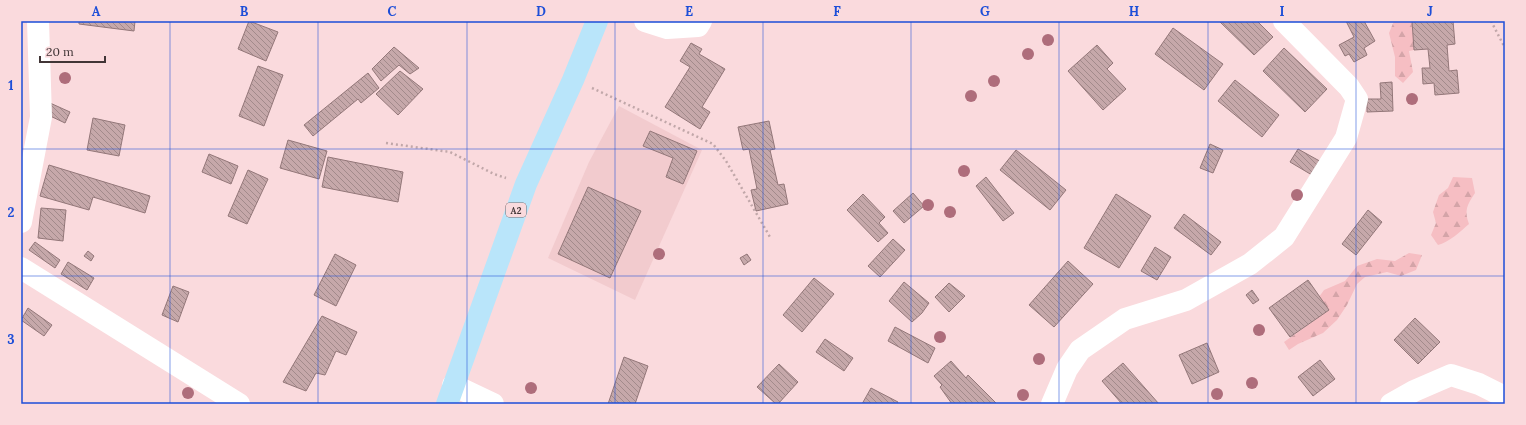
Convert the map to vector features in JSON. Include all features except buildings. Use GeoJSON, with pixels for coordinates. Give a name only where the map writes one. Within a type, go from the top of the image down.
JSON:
{"type":"FeatureCollection","features":[{"type":"Feature","properties":{"kind":"main road","name":"A2"},"geometry":{"type":"LineString","coordinates":[[450,394],[526,184],[573,80],[597,21]]}},
{"type":"Feature","properties":{"kind":"street"},"geometry":{"type":"LineString","coordinates":[[21,222],[41,117],[38,21]]}},
{"type":"Feature","properties":{"kind":"street"},"geometry":{"type":"LineString","coordinates":[[645,21],[667,28],[698,26],[701,21]]}},
{"type":"Feature","properties":{"kind":"street"},"geometry":{"type":"LineString","coordinates":[[1052,404],[1067,369],[1080,350],[1125,319],[1186,300],[1231,275],[1250,264],[1284,236],[1346,138],[1358,99],[1349,87],[1284,21]]}},
{"type":"Feature","properties":{"kind":"street"},"geometry":{"type":"LineString","coordinates":[[21,268],[239,404]]}},
{"type":"Feature","properties":{"kind":"street"},"geometry":{"type":"LineString","coordinates":[[1391,404],[1414,391],[1451,375],[1478,384],[1505,397]]}},
{"type":"Feature","properties":{"kind":"street"},"geometry":{"type":"LineString","coordinates":[[450,394],[493,404]]}},
{"type":"Feature","properties":{"kind":"path"},"geometry":{"type":"LineString","coordinates":[[1491,21],[1505,48]]}},
{"type":"Feature","properties":{"kind":"path"},"geometry":{"type":"LineString","coordinates":[[573,80],[713,144],[726,161],[770,237]]}},
{"type":"Feature","properties":{"kind":"path"},"geometry":{"type":"LineString","coordinates":[[386,143],[450,152],[494,174],[526,184]]}},
{"type":"Feature","properties":{"kind":"shaded area"},"geometry":{"type":"Polygon","coordinates":[[[619,106],[702,150],[635,300],[548,258],[589,162],[619,106]]]}},
{"type":"Feature","properties":{"kind":"green space"},"geometry":{"type":"Polygon","coordinates":[[[1394,21],[1412,21],[1414,50],[1409,51],[1413,72],[1403,83],[1395,76],[1395,57],[1389,33],[1394,21]]]}},
{"type":"Feature","properties":{"kind":"green space"},"geometry":{"type":"Polygon","coordinates":[[[1453,177],[1472,178],[1475,193],[1467,208],[1469,224],[1450,239],[1438,245],[1431,235],[1436,223],[1433,212],[1439,195],[1448,188],[1453,177]]]}},
{"type":"Feature","properties":{"kind":"green space"},"geometry":{"type":"Polygon","coordinates":[[[1409,253],[1422,255],[1416,270],[1401,276],[1387,272],[1365,277],[1357,284],[1347,305],[1337,320],[1323,333],[1298,344],[1289,350],[1284,342],[1329,310],[1319,297],[1324,290],[1345,281],[1357,266],[1377,259],[1395,261],[1409,253]]]}}]}
